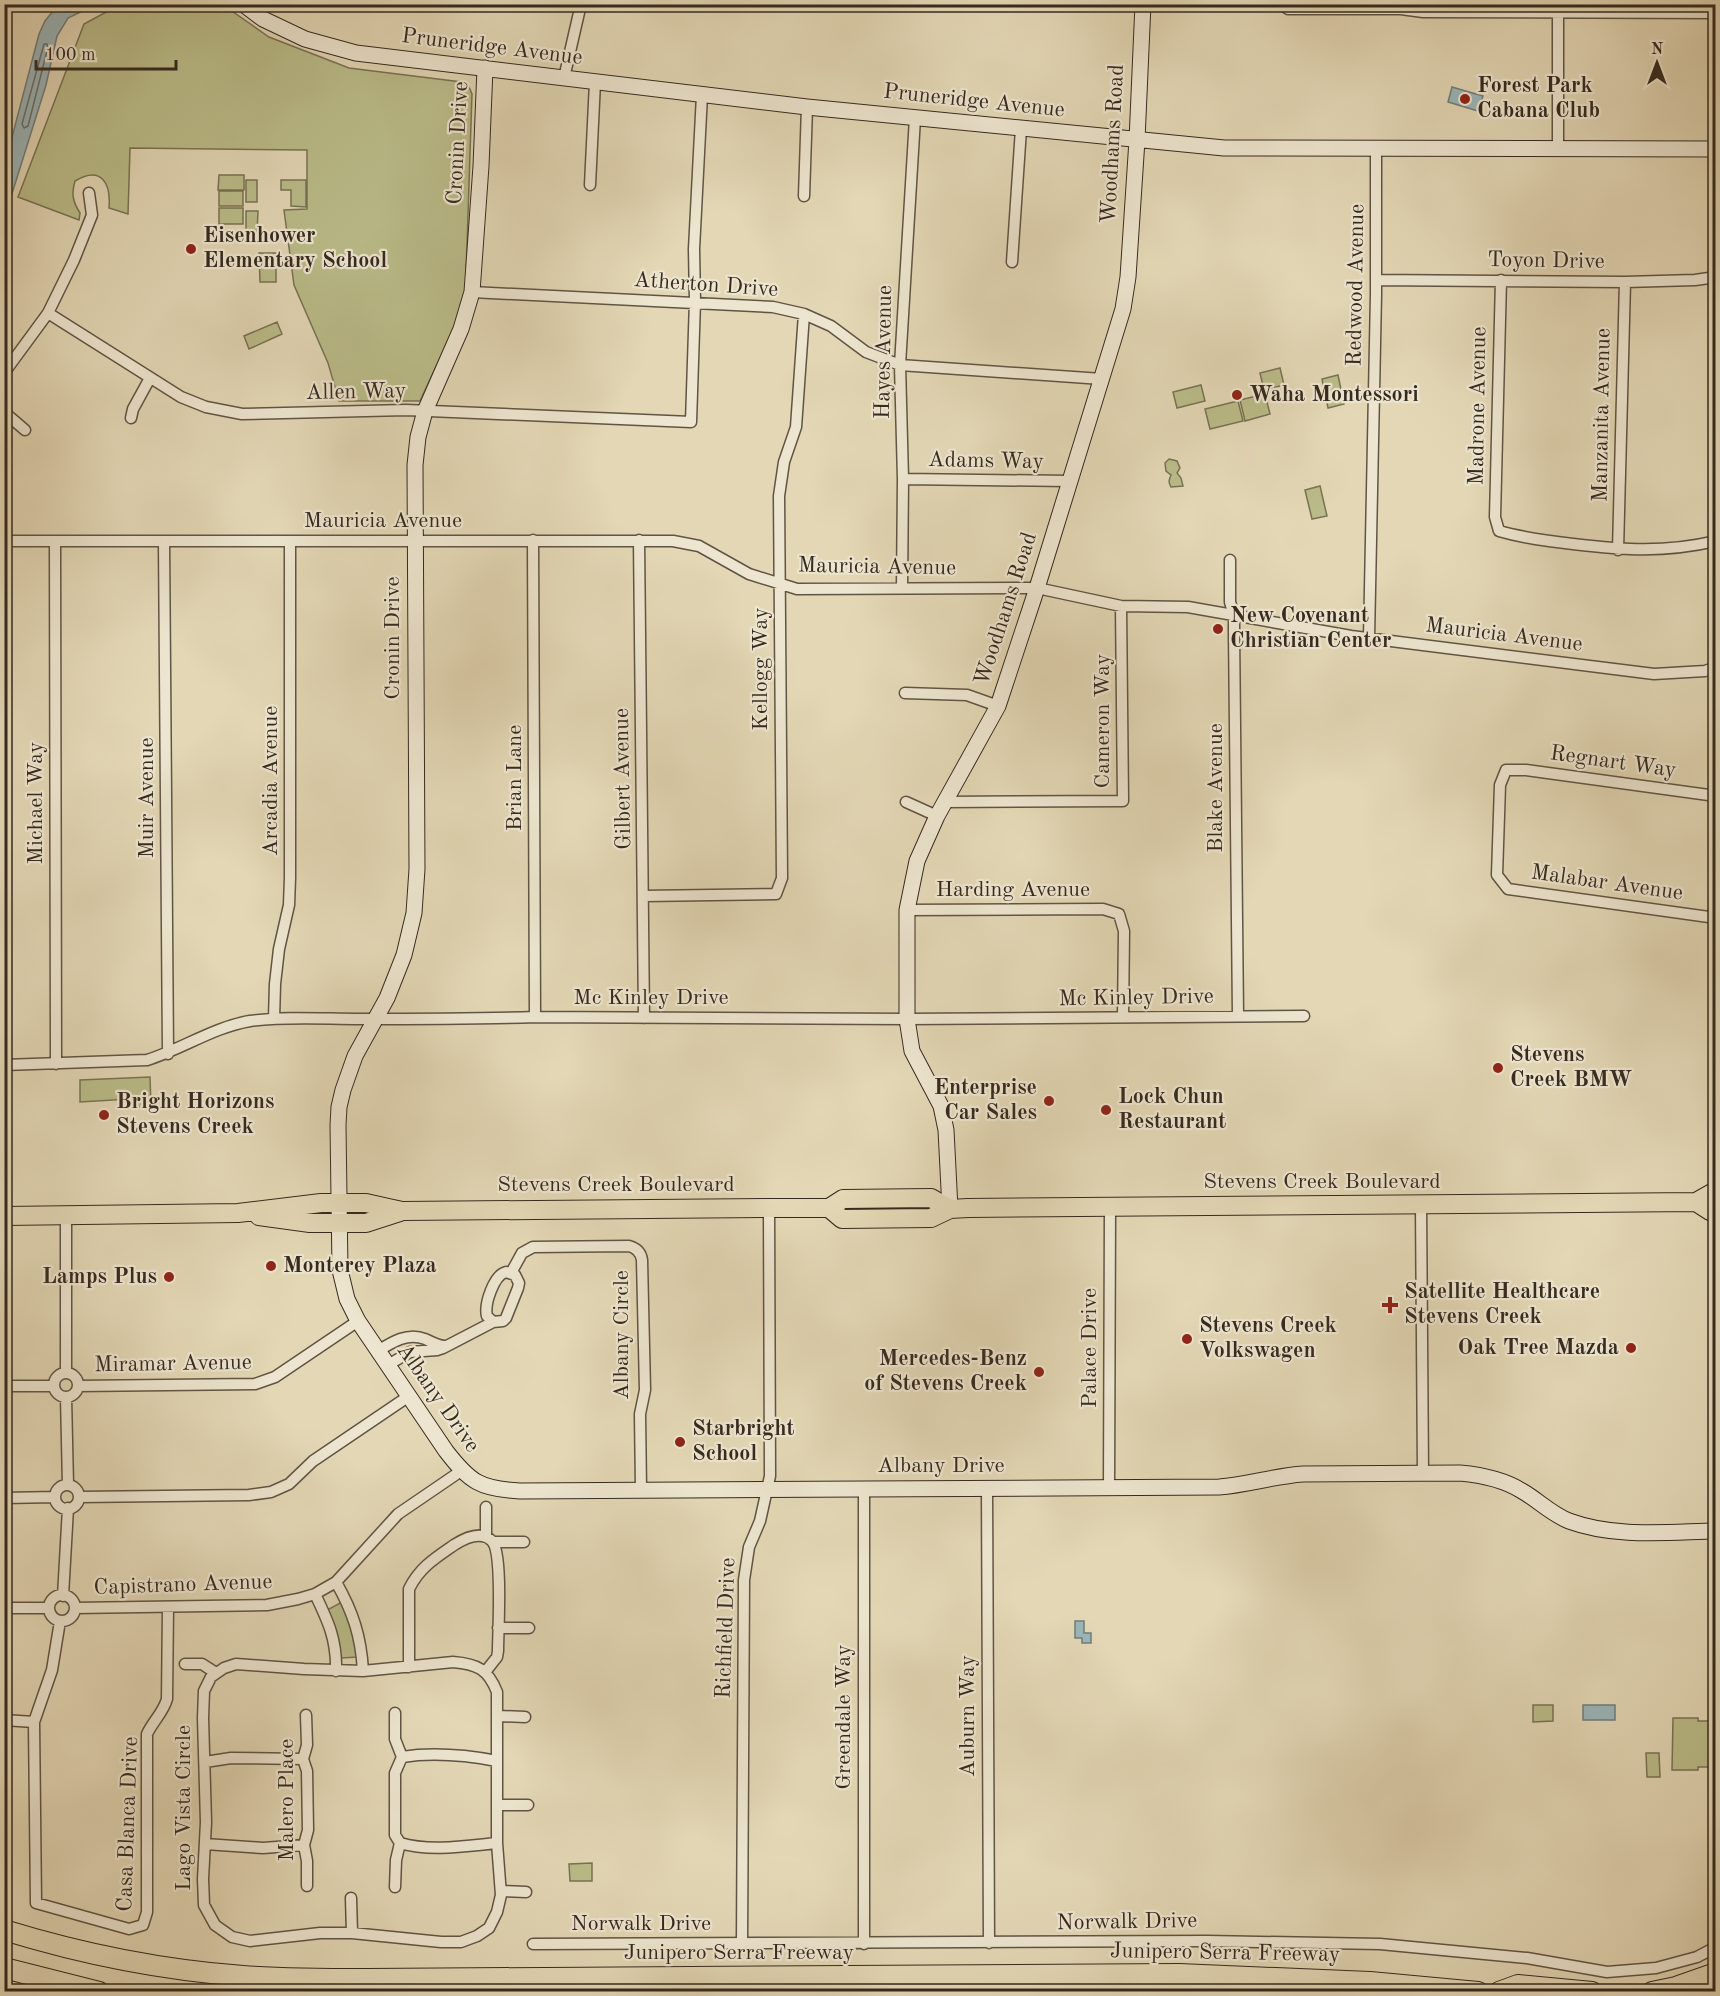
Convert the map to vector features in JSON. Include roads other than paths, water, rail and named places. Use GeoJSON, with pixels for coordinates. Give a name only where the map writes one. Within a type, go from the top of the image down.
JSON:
{"type":"FeatureCollection","features":[{"type":"Feature","properties":{"kind":"highway","name":"Junipero Serra Freeway"},"geometry":{"type":"LineString","coordinates":[[4,1930],[75,1949],[153,1965],[274,1978],[1168,1974],[1370,1982],[1478,1992]]}},
{"type":"Feature","properties":{"kind":"highway"},"geometry":{"type":"LineString","coordinates":[[4,1968],[99,1992]]}},
{"type":"Feature","properties":{"kind":"highway"},"geometry":{"type":"LineString","coordinates":[[1652,1992],[1676,1987],[1716,1973]]}},
{"type":"Feature","properties":{"kind":"highway"},"geometry":{"type":"LineString","coordinates":[[1499,1992],[1518,1985],[1592,1992]]}},
{"type":"Feature","properties":{"kind":"main road","name":"Stevens Creek Boulevard"},"geometry":{"type":"LineString","coordinates":[[4,1216],[238,1213],[310,1203],[366,1203],[402,1211],[829,1208],[842,1219],[931,1218],[950,1209],[1695,1202],[1716,1193]]}},
{"type":"Feature","properties":{"kind":"main road","name":"Stevens Creek Boulevard"},"geometry":{"type":"LineString","coordinates":[[1695,1202],[1710,1211],[1716,1211]]}},
{"type":"Feature","properties":{"kind":"main road","name":"Stevens Creek Boulevard"},"geometry":{"type":"LineString","coordinates":[[238,1213],[310,1223],[338,1223],[366,1222],[402,1211]]}},
{"type":"Feature","properties":{"kind":"street","name":"Pruneridge Avenue"},"geometry":{"type":"LineString","coordinates":[[243,4],[263,19],[305,39],[356,53],[702,95],[1021,129],[1224,148],[1716,149]]}},
{"type":"Feature","properties":{"kind":"street"},"geometry":{"type":"LineString","coordinates":[[564,78],[581,4]]}},
{"type":"Feature","properties":{"kind":"street","name":"Woodhams Road"},"geometry":{"type":"LineString","coordinates":[[950,1209],[946,1130],[941,1106],[912,1051],[907,1019],[907,910],[917,861],[940,809],[998,706],[1123,309],[1128,277],[1137,140],[1143,4]]}},
{"type":"Feature","properties":{"kind":"street"},"geometry":{"type":"LineString","coordinates":[[1281,4],[1288,9],[1401,7],[1423,12],[1716,13]]}},
{"type":"Feature","properties":{"kind":"street"},"geometry":{"type":"LineString","coordinates":[[1558,13],[1558,148]]}},
{"type":"Feature","properties":{"kind":"street","name":"Cronin Drive"},"geometry":{"type":"LineString","coordinates":[[338,1203],[339,1107],[355,1056],[387,998],[404,955],[414,913],[417,869],[415,465],[418,437],[425,411],[461,329],[472,292],[481,166],[484,68]]}},
{"type":"Feature","properties":{"kind":"street"},"geometry":{"type":"LineString","coordinates":[[590,185],[595,82]]}},
{"type":"Feature","properties":{"kind":"street"},"geometry":{"type":"LineString","coordinates":[[695,301],[694,249],[702,95]]}},
{"type":"Feature","properties":{"kind":"street"},"geometry":{"type":"LineString","coordinates":[[804,196],[807,107]]}},
{"type":"Feature","properties":{"kind":"street","name":"Hayes Avenue"},"geometry":{"type":"LineString","coordinates":[[902,588],[903,479],[900,365],[915,118]]}},
{"type":"Feature","properties":{"kind":"street"},"geometry":{"type":"LineString","coordinates":[[1012,262],[1021,129]]}},
{"type":"Feature","properties":{"kind":"street","name":"Redwood Avenue"},"geometry":{"type":"LineString","coordinates":[[1369,638],[1376,280],[1376,148]]}},
{"type":"Feature","properties":{"kind":"street"},"geometry":{"type":"LineString","coordinates":[[4,372],[48,313],[74,260],[92,215],[89,193]]}},
{"type":"Feature","properties":{"kind":"street","name":"Toyon Drive"},"geometry":{"type":"LineString","coordinates":[[1376,280],[1625,282],[1695,280],[1716,277]]}},
{"type":"Feature","properties":{"kind":"street","name":"Madrone Avenue"},"geometry":{"type":"LineString","coordinates":[[1501,280],[1495,518],[1499,531],[1521,538],[1618,550]]}},
{"type":"Feature","properties":{"kind":"street","name":"Manzanita Avenue"},"geometry":{"type":"LineString","coordinates":[[1618,550],[1625,282]]}},
{"type":"Feature","properties":{"kind":"street","name":"Atherton Drive"},"geometry":{"type":"LineString","coordinates":[[472,292],[773,306],[804,314],[831,326],[866,352],[900,365],[1102,379]]}},
{"type":"Feature","properties":{"kind":"street","name":"Allen Way"},"geometry":{"type":"LineString","coordinates":[[48,313],[180,397],[206,407],[242,414],[425,411],[691,422],[695,301]]}},
{"type":"Feature","properties":{"kind":"street","name":"Kellogg Way"},"geometry":{"type":"LineString","coordinates":[[644,896],[776,894],[782,878],[779,496],[784,462],[796,427],[804,314]]}},
{"type":"Feature","properties":{"kind":"street"},"geometry":{"type":"LineString","coordinates":[[131,418],[133,409],[150,378]]}},
{"type":"Feature","properties":{"kind":"street"},"geometry":{"type":"LineString","coordinates":[[4,412],[25,430]]}},
{"type":"Feature","properties":{"kind":"street","name":"Adams Way"},"geometry":{"type":"LineString","coordinates":[[903,479],[1069,481]]}},
{"type":"Feature","properties":{"kind":"street","name":"Brian Lane"},"geometry":{"type":"LineString","coordinates":[[533,540],[535,1017]]}},
{"type":"Feature","properties":{"kind":"street","name":"Gilbert Avenue"},"geometry":{"type":"LineString","coordinates":[[639,540],[644,1018]]}},
{"type":"Feature","properties":{"kind":"street","name":"Mauricia Avenue"},"geometry":{"type":"LineString","coordinates":[[4,541],[673,541],[699,546],[749,574],[798,589],[1037,588],[1121,606],[1188,607],[1369,638],[1654,674],[1716,667]]}},
{"type":"Feature","properties":{"kind":"street","name":"Michael Way"},"geometry":{"type":"LineString","coordinates":[[55,541],[56,1064]]}},
{"type":"Feature","properties":{"kind":"street","name":"Muir Avenue"},"geometry":{"type":"LineString","coordinates":[[164,541],[168,1054]]}},
{"type":"Feature","properties":{"kind":"street","name":"Arcadia Avenue"},"geometry":{"type":"LineString","coordinates":[[274,1019],[274,984],[289,905],[290,887],[290,541]]}},
{"type":"Feature","properties":{"kind":"street"},"geometry":{"type":"LineString","coordinates":[[1618,550],[1653,551],[1690,547],[1716,541]]}},
{"type":"Feature","properties":{"kind":"street","name":"Blake Avenue"},"geometry":{"type":"LineString","coordinates":[[1230,560],[1230,602],[1234,615],[1238,1016]]}},
{"type":"Feature","properties":{"kind":"street","name":"Cameron Way"},"geometry":{"type":"LineString","coordinates":[[940,809],[1123,801],[1121,606]]}},
{"type":"Feature","properties":{"kind":"street"},"geometry":{"type":"LineString","coordinates":[[905,693],[967,695],[998,706]]}},
{"type":"Feature","properties":{"kind":"street","name":"Regnart Way"},"geometry":{"type":"LineString","coordinates":[[1506,770],[1526,770],[1716,796]]}},
{"type":"Feature","properties":{"kind":"street","name":"Malabar Avenue"},"geometry":{"type":"LineString","coordinates":[[1506,770],[1500,785],[1497,875],[1508,889],[1714,917]]}},
{"type":"Feature","properties":{"kind":"street"},"geometry":{"type":"LineString","coordinates":[[906,802],[940,809]]}},
{"type":"Feature","properties":{"kind":"street"},"geometry":{"type":"LineString","coordinates":[[1714,917],[1716,898]]}},
{"type":"Feature","properties":{"kind":"street","name":"Harding Avenue"},"geometry":{"type":"LineString","coordinates":[[907,910],[1104,909],[1119,914],[1124,932],[1123,1017]]}},
{"type":"Feature","properties":{"kind":"street","name":"Mc Kinley Drive"},"geometry":{"type":"LineString","coordinates":[[4,1065],[147,1060],[168,1054],[225,1028],[274,1019],[535,1017],[907,1019],[1304,1016]]}},
{"type":"Feature","properties":{"kind":"street","name":"Albany Drive"},"geometry":{"type":"LineString","coordinates":[[338,1203],[340,1270],[347,1299],[358,1321],[461,1471],[473,1481],[502,1490],[864,1490],[1236,1486],[1266,1478],[1303,1474],[1460,1473],[1482,1475],[1499,1480],[1521,1490],[1566,1520],[1600,1530],[1716,1531]]}},
{"type":"Feature","properties":{"kind":"street"},"geometry":{"type":"LineString","coordinates":[[1421,1205],[1423,1473]]}},
{"type":"Feature","properties":{"kind":"street","name":"Richfield Drive"},"geometry":{"type":"LineString","coordinates":[[742,1944],[744,1580],[748,1547],[760,1521],[770,1476],[769,1208]]}},
{"type":"Feature","properties":{"kind":"street","name":"Palace Drive"},"geometry":{"type":"LineString","coordinates":[[1109,1488],[1110,1208]]}},
{"type":"Feature","properties":{"kind":"street"},"geometry":{"type":"LineString","coordinates":[[66,1216],[66,1373]]}},
{"type":"Feature","properties":{"kind":"street","name":"Albany Circle"},"geometry":{"type":"LineString","coordinates":[[493,1322],[486,1311],[498,1276],[502,1273],[511,1273],[522,1253],[533,1247],[628,1246],[640,1253],[645,1330],[645,1380],[640,1414],[641,1490]]}},
{"type":"Feature","properties":{"kind":"street"},"geometry":{"type":"LineString","coordinates":[[378,1351],[398,1340],[416,1337],[424,1345],[437,1350],[493,1322],[502,1321],[506,1318],[518,1288],[518,1279],[511,1273]]}},
{"type":"Feature","properties":{"kind":"street","name":"Miramar Avenue"},"geometry":{"type":"LineString","coordinates":[[78,1386],[255,1384],[275,1377],[358,1321]]}},
{"type":"Feature","properties":{"kind":"street"},"geometry":{"type":"LineString","coordinates":[[388,1365],[424,1345]]}},
{"type":"Feature","properties":{"kind":"street"},"geometry":{"type":"LineString","coordinates":[[66,1373],[76,1378],[78,1386],[74,1395],[66,1397],[57,1394],[54,1386],[58,1376],[66,1373]]}},
{"type":"Feature","properties":{"kind":"street"},"geometry":{"type":"LineString","coordinates":[[4,1386],[54,1386]]}},
{"type":"Feature","properties":{"kind":"street"},"geometry":{"type":"LineString","coordinates":[[79,1497],[249,1495],[271,1492],[289,1484],[313,1461],[409,1396]]}},
{"type":"Feature","properties":{"kind":"street"},"geometry":{"type":"LineString","coordinates":[[66,1397],[68,1485]]}},
{"type":"Feature","properties":{"kind":"street","name":"Capistrano Avenue"},"geometry":{"type":"LineString","coordinates":[[75,1608],[267,1605],[315,1594],[336,1582],[398,1514],[461,1471]]}},
{"type":"Feature","properties":{"kind":"street"},"geometry":{"type":"LineString","coordinates":[[68,1485],[76,1489],[79,1497],[76,1505],[68,1508],[60,1507],[55,1497],[57,1490],[68,1485]]}},
{"type":"Feature","properties":{"kind":"street","name":"Auburn Way"},"geometry":{"type":"LineString","coordinates":[[987,1489],[989,1943]]}},
{"type":"Feature","properties":{"kind":"street","name":"Greendale Way"},"geometry":{"type":"LineString","coordinates":[[864,1490],[864,1944]]}},
{"type":"Feature","properties":{"kind":"street"},"geometry":{"type":"LineString","coordinates":[[4,1498],[55,1497]]}},
{"type":"Feature","properties":{"kind":"street"},"geometry":{"type":"LineString","coordinates":[[185,1664],[202,1664],[216,1673],[236,1664],[363,1671],[453,1662],[469,1663],[486,1671],[497,1657],[498,1560],[489,1540],[486,1507]]}},
{"type":"Feature","properties":{"kind":"street"},"geometry":{"type":"LineString","coordinates":[[63,1596],[68,1508]]}},
{"type":"Feature","properties":{"kind":"street"},"geometry":{"type":"LineString","coordinates":[[409,1666],[409,1589],[414,1578],[425,1565],[463,1539],[474,1536],[489,1540],[524,1542]]}},
{"type":"Feature","properties":{"kind":"street"},"geometry":{"type":"LineString","coordinates":[[336,1582],[358,1627],[363,1671]]}},
{"type":"Feature","properties":{"kind":"street"},"geometry":{"type":"LineString","coordinates":[[315,1594],[332,1629],[335,1641],[336,1671]]}},
{"type":"Feature","properties":{"kind":"street"},"geometry":{"type":"LineString","coordinates":[[63,1596],[71,1600],[75,1608],[72,1616],[60,1621],[52,1617],[49,1608],[52,1600],[63,1596]]}},
{"type":"Feature","properties":{"kind":"street","name":"Casa Blanca Drive"},"geometry":{"type":"LineString","coordinates":[[34,1722],[36,1903],[129,1929],[143,1925],[147,1912],[147,1734],[153,1722],[163,1711],[167,1699],[168,1607]]}},
{"type":"Feature","properties":{"kind":"street"},"geometry":{"type":"LineString","coordinates":[[4,1608],[49,1608]]}},
{"type":"Feature","properties":{"kind":"street"},"geometry":{"type":"LineString","coordinates":[[4,1720],[34,1722],[52,1670],[60,1621]]}},
{"type":"Feature","properties":{"kind":"street"},"geometry":{"type":"LineString","coordinates":[[498,1628],[529,1628]]}},
{"type":"Feature","properties":{"kind":"street","name":"Lago Vista Circle"},"geometry":{"type":"LineString","coordinates":[[216,1673],[211,1677],[204,1691],[206,1822],[203,1879],[204,1905],[215,1925],[232,1937],[250,1941],[352,1933],[461,1942],[489,1928],[497,1912],[501,1891],[497,1843],[497,1692],[486,1671]]}},
{"type":"Feature","properties":{"kind":"street"},"geometry":{"type":"LineString","coordinates":[[395,1713],[395,1739],[402,1757],[395,1773],[395,1835],[400,1843],[431,1847],[497,1843]]}},
{"type":"Feature","properties":{"kind":"street","name":"Malero Place"},"geometry":{"type":"LineString","coordinates":[[306,1715],[307,1745],[303,1759],[307,1771],[308,1830],[304,1845],[307,1861],[307,1886]]}},
{"type":"Feature","properties":{"kind":"street"},"geometry":{"type":"LineString","coordinates":[[498,1716],[525,1717]]}},
{"type":"Feature","properties":{"kind":"street"},"geometry":{"type":"LineString","coordinates":[[402,1757],[428,1754],[463,1755],[497,1761]]}},
{"type":"Feature","properties":{"kind":"street"},"geometry":{"type":"LineString","coordinates":[[205,1762],[231,1758],[303,1759]]}},
{"type":"Feature","properties":{"kind":"street"},"geometry":{"type":"LineString","coordinates":[[497,1805],[528,1805]]}},
{"type":"Feature","properties":{"kind":"street"},"geometry":{"type":"LineString","coordinates":[[395,1887],[396,1860],[400,1843]]}},
{"type":"Feature","properties":{"kind":"street"},"geometry":{"type":"LineString","coordinates":[[205,1844],[263,1848],[304,1845]]}},
{"type":"Feature","properties":{"kind":"street"},"geometry":{"type":"LineString","coordinates":[[501,1891],[526,1892]]}},
{"type":"Feature","properties":{"kind":"street"},"geometry":{"type":"LineString","coordinates":[[351,1898],[352,1933]]}},
{"type":"Feature","properties":{"kind":"street","name":"Norwalk Drive"},"geometry":{"type":"LineString","coordinates":[[534,1944],[1207,1941],[1380,1944],[1527,1958],[1607,1972],[1656,1968],[1697,1957],[1716,1947]]}},
{"type":"Feature","properties":{"kind":"water"},"geometry":{"type":"Polygon","coordinates":[[[58,5],[95,5],[68,18],[57,36],[46,85],[10,200],[5,227],[5,164],[39,34],[45,21],[58,5]]]}},
{"type":"Feature","properties":{"kind":"water","name":"Forest Park Cabana Club"},"geometry":{"type":"Polygon","coordinates":[[[1452,87],[1483,96],[1478,111],[1448,102],[1452,87]]]}},
{"type":"Feature","properties":{"kind":"water"},"geometry":{"type":"Polygon","coordinates":[[[1075,1621],[1084,1621],[1084,1633],[1091,1633],[1091,1643],[1082,1643],[1082,1638],[1075,1638],[1075,1621]]]}},
{"type":"Feature","properties":{"kind":"water"},"geometry":{"type":"Polygon","coordinates":[[[1583,1705],[1615,1705],[1615,1720],[1583,1720],[1583,1705]]]}},
{"type":"Feature","properties":{"kind":"place","name":"Forest Park Cabana Club"},"geometry":{"type":"Point","coordinates":[1465,99]}},
{"type":"Feature","properties":{"kind":"place","name":"Eisenhower Elementary School"},"geometry":{"type":"Point","coordinates":[191,249]}},
{"type":"Feature","properties":{"kind":"place","name":"Waha Montessori"},"geometry":{"type":"Point","coordinates":[1237,395]}},
{"type":"Feature","properties":{"kind":"place","name":"New Covenant Christian Center"},"geometry":{"type":"Point","coordinates":[1218,629]}},
{"type":"Feature","properties":{"kind":"place","name":"Stevens Creek BMW"},"geometry":{"type":"Point","coordinates":[1498,1068]}},
{"type":"Feature","properties":{"kind":"place","name":"Enterprise Car Sales"},"geometry":{"type":"Point","coordinates":[1049,1101]}},
{"type":"Feature","properties":{"kind":"place","name":"Lock Chun Restaurant"},"geometry":{"type":"Point","coordinates":[1106,1110]}},
{"type":"Feature","properties":{"kind":"place","name":"Bright Horizons Stevens Creek"},"geometry":{"type":"Point","coordinates":[104,1115]}},
{"type":"Feature","properties":{"kind":"place","name":"Monterey Plaza"},"geometry":{"type":"Point","coordinates":[271,1266]}},
{"type":"Feature","properties":{"kind":"place","name":"Lamps Plus"},"geometry":{"type":"Point","coordinates":[169,1277]}},
{"type":"Feature","properties":{"kind":"place","name":"Satellite Healthcare Stevens Creek"},"geometry":{"type":"Point","coordinates":[1390,1305]}},
{"type":"Feature","properties":{"kind":"place","name":"Stevens Creek Volkswagen"},"geometry":{"type":"Point","coordinates":[1187,1339]}},
{"type":"Feature","properties":{"kind":"place","name":"Oak Tree Mazda"},"geometry":{"type":"Point","coordinates":[1631,1348]}},
{"type":"Feature","properties":{"kind":"place","name":"Mercedes-Benz of Stevens Creek"},"geometry":{"type":"Point","coordinates":[1039,1372]}},
{"type":"Feature","properties":{"kind":"place","name":"Starbright School"},"geometry":{"type":"Point","coordinates":[680,1442]}}]}
